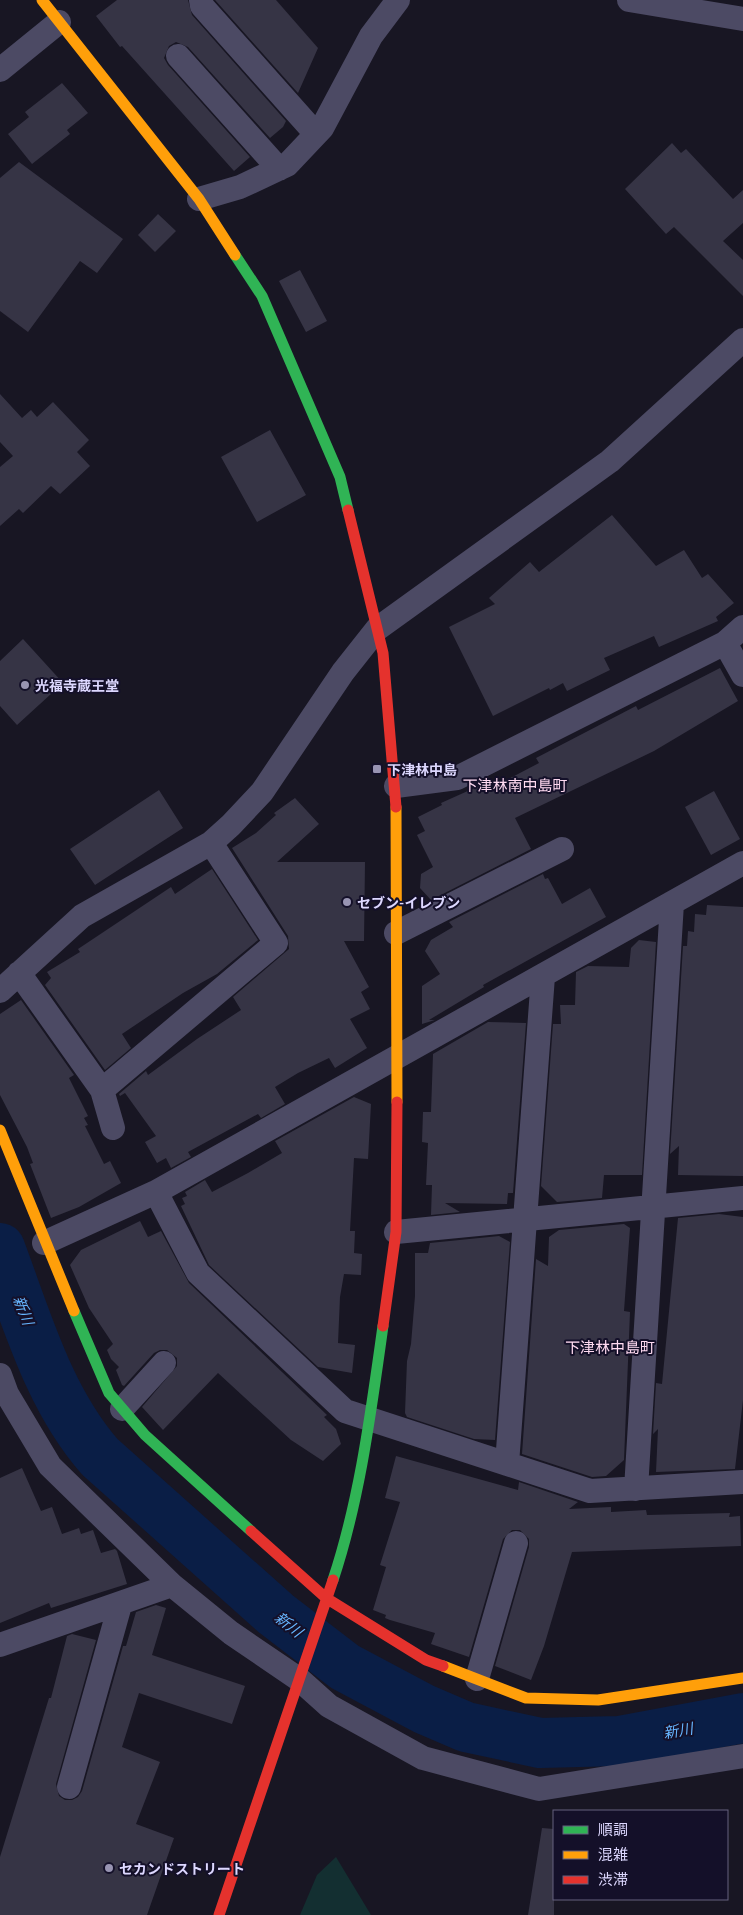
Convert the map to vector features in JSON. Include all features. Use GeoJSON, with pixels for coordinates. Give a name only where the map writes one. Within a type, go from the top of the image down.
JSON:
{"type":"FeatureCollection","features":[{"type":"Feature","properties":{"kind":"street"},"geometry":{"type":"LineString","coordinates":[[42,0],[199,199],[262,296],[340,477],[383,653],[396,786],[398,1057],[396,1232],[370,1420],[344,1547],[219,1915]]}},
{"type":"Feature","properties":{"kind":"street"},"geometry":{"type":"LineString","coordinates":[[201,0],[202,6],[316,134]]}},
{"type":"Feature","properties":{"kind":"street"},"geometry":{"type":"LineString","coordinates":[[199,199],[240,187],[287,165],[322,128],[371,36],[398,0]]}},
{"type":"Feature","properties":{"kind":"street"},"geometry":{"type":"LineString","coordinates":[[629,0],[743,19]]}},
{"type":"Feature","properties":{"kind":"street"},"geometry":{"type":"LineString","coordinates":[[0,70],[58,22]]}},
{"type":"Feature","properties":{"kind":"street"},"geometry":{"type":"LineString","coordinates":[[178,56],[279,168]]}},
{"type":"Feature","properties":{"kind":"street"},"geometry":{"type":"LineString","coordinates":[[0,991],[82,916],[211,843],[262,792],[343,672],[377,628],[610,461],[743,340]]}},
{"type":"Feature","properties":{"kind":"street"},"geometry":{"type":"LineString","coordinates":[[396,786],[457,778],[725,643],[743,627]]}},
{"type":"Feature","properties":{"kind":"street"},"geometry":{"type":"LineString","coordinates":[[725,643],[743,675]]}},
{"type":"Feature","properties":{"kind":"street"},"geometry":{"type":"LineString","coordinates":[[102,1090],[276,943],[211,843]]}},
{"type":"Feature","properties":{"kind":"street"},"geometry":{"type":"LineString","coordinates":[[396,933],[562,849]]}},
{"type":"Feature","properties":{"kind":"street"},"geometry":{"type":"LineString","coordinates":[[44,1243],[156,1192],[743,863]]}},
{"type":"Feature","properties":{"kind":"street"},"geometry":{"type":"LineString","coordinates":[[636,1489],[672,903]]}},
{"type":"Feature","properties":{"kind":"street"},"geometry":{"type":"LineString","coordinates":[[19,973],[102,1090],[114,1128]]}},
{"type":"Feature","properties":{"kind":"street"},"geometry":{"type":"LineString","coordinates":[[507,1464],[543,976]]}},
{"type":"Feature","properties":{"kind":"street"},"geometry":{"type":"LineString","coordinates":[[0,1130],[44,1243],[110,1393],[145,1435],[326,1598],[360,1621],[426,1660],[526,1698],[598,1700],[743,1678]]}},
{"type":"Feature","properties":{"kind":"street"},"geometry":{"type":"LineString","coordinates":[[156,1192],[198,1273],[346,1411],[590,1491],[743,1482]]}},
{"type":"Feature","properties":{"kind":"street"},"geometry":{"type":"LineString","coordinates":[[396,1232],[743,1198]]}},
{"type":"Feature","properties":{"kind":"street"},"geometry":{"type":"LineString","coordinates":[[122,1408],[164,1362]]}},
{"type":"Feature","properties":{"kind":"street"},"geometry":{"type":"LineString","coordinates":[[0,1375],[7,1394],[50,1466],[172,1585],[232,1633],[303,1672],[329,1706],[423,1758],[539,1789],[743,1756]]}},
{"type":"Feature","properties":{"kind":"street"},"geometry":{"type":"LineString","coordinates":[[477,1679],[516,1543]]}},
{"type":"Feature","properties":{"kind":"street"},"geometry":{"type":"LineString","coordinates":[[0,1645],[120,1605],[172,1585]]}},
{"type":"Feature","properties":{"kind":"street"},"geometry":{"type":"LineString","coordinates":[[69,1787],[120,1605]]}},
{"type":"Feature","properties":{"kind":"green space"},"geometry":{"type":"Polygon","coordinates":[[[336,1857],[371,1915],[300,1915],[317,1875],[336,1857]]]}},
{"type":"Feature","properties":{"kind":"building"},"geometry":{"type":"Polygon","coordinates":[[[117,0],[188,0],[192,15],[286,121],[283,127],[270,138],[188,47],[176,42],[169,46],[164,58],[168,65],[250,157],[234,171],[122,46],[120,47],[96,16],[117,0]]]}},
{"type":"Feature","properties":{"kind":"building"},"geometry":{"type":"Polygon","coordinates":[[[215,0],[276,0],[318,48],[298,93],[215,0]]]}},
{"type":"Feature","properties":{"kind":"building"},"geometry":{"type":"Polygon","coordinates":[[[62,83],[88,113],[67,130],[70,134],[32,164],[8,134],[29,117],[25,112],[62,83]]]}},
{"type":"Feature","properties":{"kind":"building"},"geometry":{"type":"Polygon","coordinates":[[[672,143],[681,153],[686,149],[733,199],[743,190],[743,223],[723,241],[743,260],[743,296],[674,227],[666,234],[625,189],[672,143]]]}},
{"type":"Feature","properties":{"kind":"building"},"geometry":{"type":"Polygon","coordinates":[[[19,162],[123,239],[97,273],[80,261],[28,332],[0,311],[0,178],[19,162]]]}},
{"type":"Feature","properties":{"kind":"building"},"geometry":{"type":"Polygon","coordinates":[[[158,214],[176,231],[155,252],[138,235],[158,214]]]}},
{"type":"Feature","properties":{"kind":"building"},"geometry":{"type":"Polygon","coordinates":[[[300,270],[327,321],[306,332],[279,281],[300,270]]]}},
{"type":"Feature","properties":{"kind":"building"},"geometry":{"type":"Polygon","coordinates":[[[0,394],[22,418],[31,410],[37,417],[53,402],[89,440],[77,452],[90,466],[60,494],[51,486],[23,513],[19,509],[0,526],[0,467],[13,456],[0,442],[0,394]]]}},
{"type":"Feature","properties":{"kind":"building"},"geometry":{"type":"Polygon","coordinates":[[[270,430],[306,495],[257,522],[221,457],[270,430]]]}},
{"type":"Feature","properties":{"kind":"building"},"geometry":{"type":"Polygon","coordinates":[[[612,515],[656,566],[684,550],[702,578],[708,574],[734,603],[716,617],[718,621],[659,647],[654,636],[604,658],[610,670],[567,691],[563,683],[550,690],[549,688],[493,716],[449,627],[495,604],[489,598],[530,562],[539,572],[612,515]]]}},
{"type":"Feature","properties":{"kind":"building"},"geometry":{"type":"Polygon","coordinates":[[[23,639],[63,683],[17,725],[0,706],[0,661],[23,639]]]}},
{"type":"Feature","properties":{"kind":"building"},"geometry":{"type":"Polygon","coordinates":[[[720,668],[738,701],[654,751],[515,818],[531,849],[431,900],[420,888],[421,874],[433,867],[417,835],[425,831],[418,817],[442,805],[441,803],[490,781],[493,787],[539,763],[536,758],[636,706],[638,710],[720,668]]]}},
{"type":"Feature","properties":{"kind":"building"},"geometry":{"type":"Polygon","coordinates":[[[159,790],[183,828],[95,885],[70,849],[159,790]]]}},
{"type":"Feature","properties":{"kind":"building"},"geometry":{"type":"Polygon","coordinates":[[[714,791],[740,839],[711,855],[685,807],[714,791]]]}},
{"type":"Feature","properties":{"kind":"building"},"geometry":{"type":"Polygon","coordinates":[[[295,798],[319,824],[277,862],[365,862],[364,941],[344,941],[369,987],[361,992],[370,1009],[350,1019],[367,1048],[335,1068],[329,1058],[275,1087],[285,1104],[261,1118],[258,1114],[188,1152],[191,1157],[171,1168],[166,1158],[157,1163],[145,1142],[156,1136],[125,1093],[120,1096],[119,1094],[146,1071],[148,1075],[241,1010],[233,997],[289,949],[288,936],[232,848],[256,833],[276,815],[274,813],[295,798]]]}},
{"type":"Feature","properties":{"kind":"building"},"geometry":{"type":"Polygon","coordinates":[[[212,869],[258,940],[217,974],[183,993],[122,1034],[131,1048],[105,1070],[45,985],[51,978],[47,972],[80,952],[78,949],[171,887],[175,894],[212,869]]]}},
{"type":"Feature","properties":{"kind":"building"},"geometry":{"type":"Polygon","coordinates":[[[543,874],[545,879],[548,878],[562,904],[590,888],[606,917],[483,985],[484,987],[429,1020],[435,1020],[422,1024],[422,986],[440,974],[425,951],[431,940],[453,927],[449,922],[543,874]]]}},
{"type":"Feature","properties":{"kind":"building"},"geometry":{"type":"Polygon","coordinates":[[[707,905],[743,907],[743,1176],[678,1175],[679,1146],[670,1154],[683,946],[687,946],[688,931],[694,932],[695,914],[706,915],[707,905]]]}},
{"type":"Feature","properties":{"kind":"building"},"geometry":{"type":"Polygon","coordinates":[[[639,940],[656,942],[642,1175],[604,1175],[602,1198],[557,1202],[541,1186],[553,1024],[561,1024],[560,1005],[575,1005],[576,972],[588,966],[629,967],[631,948],[639,940]]]}},
{"type":"Feature","properties":{"kind":"building"},"geometry":{"type":"Polygon","coordinates":[[[21,1000],[74,1075],[69,1078],[88,1116],[84,1118],[88,1125],[85,1126],[104,1164],[110,1161],[121,1183],[79,1207],[51,1218],[30,1164],[33,1163],[27,1147],[0,1095],[0,1014],[21,1000]]]}},
{"type":"Feature","properties":{"kind":"building"},"geometry":{"type":"Polygon","coordinates":[[[488,1022],[526,1023],[513,1193],[508,1193],[507,1204],[445,1203],[460,1212],[431,1215],[432,1185],[426,1185],[428,1143],[422,1142],[423,1112],[431,1112],[433,1054],[488,1022]]]}},
{"type":"Feature","properties":{"kind":"building"},"geometry":{"type":"Polygon","coordinates":[[[354,1097],[371,1104],[368,1159],[354,1158],[350,1231],[355,1231],[354,1253],[362,1254],[361,1275],[344,1274],[340,1297],[338,1343],[355,1345],[352,1373],[318,1367],[209,1265],[181,1206],[185,1204],[182,1198],[187,1196],[185,1192],[205,1180],[212,1192],[248,1173],[282,1153],[275,1141],[354,1097]]]}},
{"type":"Feature","properties":{"kind":"building"},"geometry":{"type":"Polygon","coordinates":[[[719,1214],[743,1217],[743,1400],[735,1469],[656,1472],[658,1429],[653,1434],[656,1383],[662,1384],[678,1218],[719,1214]]]}},
{"type":"Feature","properties":{"kind":"building"},"geometry":{"type":"Polygon","coordinates":[[[140,1221],[148,1237],[161,1231],[189,1283],[327,1415],[324,1417],[336,1429],[341,1444],[323,1461],[291,1440],[218,1373],[163,1430],[142,1407],[177,1366],[177,1358],[167,1350],[160,1350],[154,1353],[124,1386],[122,1385],[116,1370],[119,1367],[111,1359],[107,1350],[113,1344],[89,1308],[70,1265],[81,1250],[140,1221]]]}},
{"type":"Feature","properties":{"kind":"building"},"geometry":{"type":"Polygon","coordinates":[[[624,1224],[630,1228],[624,1311],[630,1312],[624,1460],[606,1476],[592,1477],[522,1454],[536,1259],[548,1266],[549,1237],[559,1230],[624,1224]]]}},
{"type":"Feature","properties":{"kind":"building"},"geometry":{"type":"Polygon","coordinates":[[[499,1236],[510,1242],[495,1440],[474,1439],[407,1417],[405,1413],[407,1361],[411,1344],[415,1296],[415,1253],[428,1253],[430,1243],[499,1236]]]}},
{"type":"Feature","properties":{"kind":"building"},"geometry":{"type":"Polygon","coordinates":[[[396,1456],[518,1490],[519,1482],[578,1502],[569,1509],[611,1507],[611,1512],[646,1510],[647,1515],[730,1513],[729,1517],[740,1516],[741,1546],[572,1552],[544,1646],[531,1680],[495,1666],[529,1547],[529,1539],[520,1530],[512,1530],[503,1539],[469,1657],[431,1644],[435,1633],[390,1620],[385,1618],[386,1615],[373,1610],[386,1567],[380,1565],[400,1502],[385,1498],[396,1456]]]}},
{"type":"Feature","properties":{"kind":"building"},"geometry":{"type":"Polygon","coordinates":[[[22,1468],[41,1511],[52,1507],[62,1534],[79,1528],[81,1534],[93,1530],[101,1553],[115,1549],[117,1551],[127,1584],[51,1608],[49,1603],[0,1623],[0,1478],[22,1468]]]}},
{"type":"Feature","properties":{"kind":"building"},"geometry":{"type":"Polygon","coordinates":[[[156,1605],[166,1608],[152,1655],[245,1686],[232,1724],[139,1693],[122,1747],[160,1762],[136,1824],[174,1838],[147,1915],[0,1915],[0,1857],[49,1698],[51,1698],[67,1636],[72,1634],[96,1640],[56,1784],[59,1796],[65,1800],[72,1800],[78,1797],[82,1791],[123,1646],[126,1646],[136,1612],[156,1605]]]}},
{"type":"Feature","properties":{"kind":"building"},"geometry":{"type":"Polygon","coordinates":[[[542,1828],[553,1829],[554,1915],[528,1915],[542,1828]]]}},
{"type":"Feature","properties":{"kind":"waterway","name":"新川"},"geometry":{"type":"LineString","coordinates":[[0,1248],[30,1330],[53,1384],[82,1434],[100,1457],[276,1614],[345,1667],[424,1709],[466,1727],[540,1743],[619,1741],[743,1718]]}},
{"type":"Feature","properties":{"kind":"traffic: fast"},"geometry":{"type":"LineString","coordinates":[[235,255],[262,296],[340,477],[348,510]]}},
{"type":"Feature","properties":{"kind":"traffic: fast"},"geometry":{"type":"LineString","coordinates":[[74,1311],[109,1393],[145,1435],[251,1531]]}},
{"type":"Feature","properties":{"kind":"traffic: fast"},"geometry":{"type":"LineString","coordinates":[[333,1580],[358,1486],[383,1326]]}},
{"type":"Feature","properties":{"kind":"traffic: slow"},"geometry":{"type":"LineString","coordinates":[[42,0],[199,199],[235,255]]}},
{"type":"Feature","properties":{"kind":"traffic: slow"},"geometry":{"type":"LineString","coordinates":[[396,807],[397,1102]]}},
{"type":"Feature","properties":{"kind":"traffic: slow"},"geometry":{"type":"LineString","coordinates":[[0,1130],[74,1311]]}},
{"type":"Feature","properties":{"kind":"traffic: slow"},"geometry":{"type":"LineString","coordinates":[[443,1666],[526,1698],[598,1700],[743,1678]]}},
{"type":"Feature","properties":{"kind":"traffic: jam"},"geometry":{"type":"LineString","coordinates":[[348,510],[383,653],[396,807]]}},
{"type":"Feature","properties":{"kind":"traffic: jam"},"geometry":{"type":"LineString","coordinates":[[383,1326],[396,1232],[397,1102]]}},
{"type":"Feature","properties":{"kind":"traffic: jam"},"geometry":{"type":"LineString","coordinates":[[251,1531],[326,1598],[426,1660],[443,1666]]}},
{"type":"Feature","properties":{"kind":"traffic: jam"},"geometry":{"type":"LineString","coordinates":[[219,1915],[333,1580]]}},
{"type":"Feature","properties":{"kind":"place","name":"光福寺蔵王堂"},"geometry":{"type":"Point","coordinates":[25,685]}},
{"type":"Feature","properties":{"kind":"place","name":"下津林中島"},"geometry":{"type":"Point","coordinates":[377,769]}},
{"type":"Feature","properties":{"kind":"place","name":"セブン-イレブン"},"geometry":{"type":"Point","coordinates":[347,902]}},
{"type":"Feature","properties":{"kind":"place","name":"セカンドストリート"},"geometry":{"type":"Point","coordinates":[109,1868]}},
{"type":"Feature","properties":{"kind":"district","name":"下津林南中島町"},"geometry":{"type":"Point","coordinates":[515,785]}},
{"type":"Feature","properties":{"kind":"district","name":"下津林中島町"},"geometry":{"type":"Point","coordinates":[610,1347]}}]}
